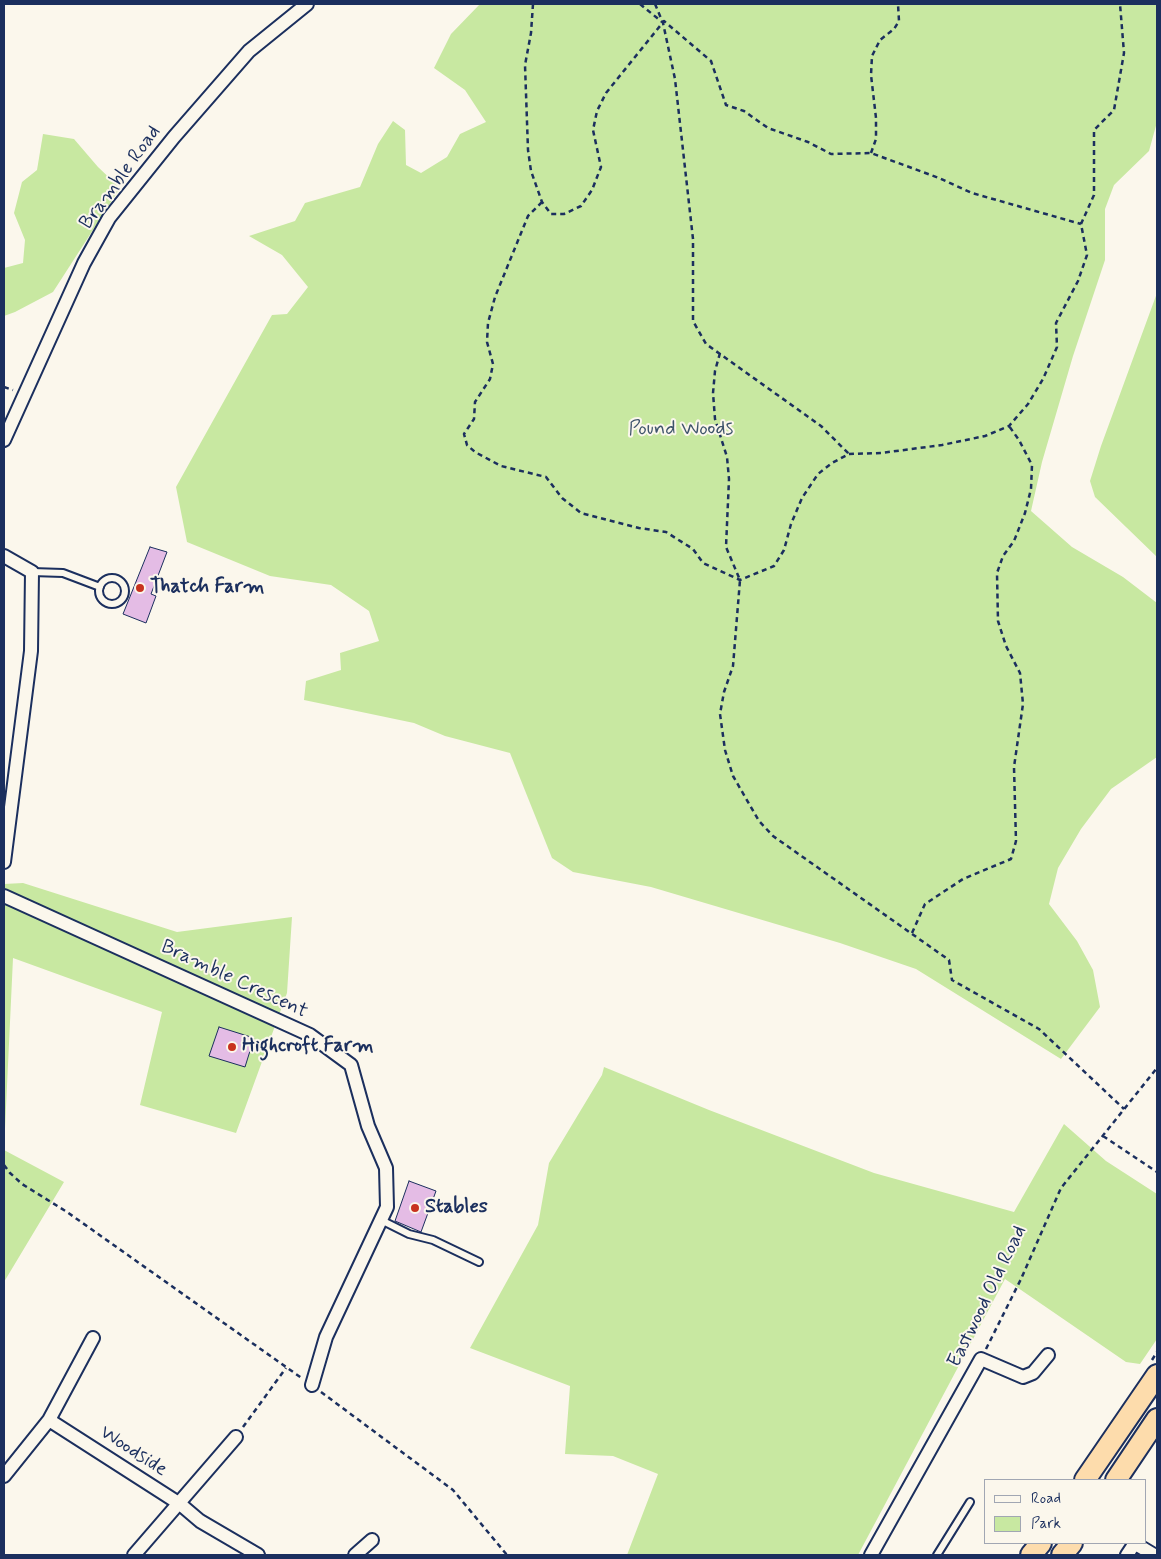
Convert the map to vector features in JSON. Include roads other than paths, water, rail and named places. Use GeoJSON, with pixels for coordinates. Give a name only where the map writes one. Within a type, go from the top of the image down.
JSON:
{"type":"FeatureCollection","features":[{"type":"Feature","properties":{"kind":"highway"},"geometry":{"type":"LineString","coordinates":[[1086,1479],[1157,1375]]}},
{"type":"Feature","properties":{"kind":"highway"},"geometry":{"type":"LineString","coordinates":[[1117,1479],[1157,1420]]}},
{"type":"Feature","properties":{"kind":"highway"},"geometry":{"type":"LineString","coordinates":[[1031,1555],[1040,1544]]}},
{"type":"Feature","properties":{"kind":"highway"},"geometry":{"type":"LineString","coordinates":[[1062,1555],[1071,1544]]}},
{"type":"Feature","properties":{"kind":"street","name":"Bramble Road"},"geometry":{"type":"LineString","coordinates":[[4,440],[84,263],[110,218],[174,137],[249,51],[307,4]]}},
{"type":"Feature","properties":{"kind":"street"},"geometry":{"type":"LineString","coordinates":[[4,556],[32,572],[31,651],[4,862]]}},
{"type":"Feature","properties":{"kind":"street","name":"Bramble Crescent"},"geometry":{"type":"LineString","coordinates":[[4,896],[310,1035],[351,1065],[368,1126],[386,1168],[387,1208],[326,1337],[312,1385]]}},
{"type":"Feature","properties":{"kind":"street"},"geometry":{"type":"LineString","coordinates":[[4,1476],[49,1420],[93,1338]]}},
{"type":"Feature","properties":{"kind":"street","name":"Eastwood Old Road"},"geometry":{"type":"LineString","coordinates":[[870,1555],[981,1359],[1023,1377],[1034,1373],[1048,1355]]}},
{"type":"Feature","properties":{"kind":"street","name":"Woodside"},"geometry":{"type":"LineString","coordinates":[[49,1420],[180,1504],[200,1521],[258,1555]]}},
{"type":"Feature","properties":{"kind":"street"},"geometry":{"type":"LineString","coordinates":[[134,1555],[180,1504],[236,1436]]}},
{"type":"Feature","properties":{"kind":"street"},"geometry":{"type":"LineString","coordinates":[[355,1555],[372,1540]]}},
{"type":"Feature","properties":{"kind":"street"},"geometry":{"type":"LineString","coordinates":[[1127,1555],[1133,1544]]}},
{"type":"Feature","properties":{"kind":"street"},"geometry":{"type":"LineString","coordinates":[[1136,1544],[1154,1555]]}},
{"type":"Feature","properties":{"kind":"lane"},"geometry":{"type":"LineString","coordinates":[[32,572],[63,573],[100,587]]}},
{"type":"Feature","properties":{"kind":"lane"},"geometry":{"type":"LineString","coordinates":[[109,578],[117,578],[125,588],[124,596],[114,604],[106,602],[100,595],[100,587],[109,578]]}},
{"type":"Feature","properties":{"kind":"lane"},"geometry":{"type":"LineString","coordinates":[[381,1220],[409,1234],[433,1240],[479,1262]]}},
{"type":"Feature","properties":{"kind":"lane"},"geometry":{"type":"LineString","coordinates":[[937,1555],[970,1502]]}},
{"type":"Feature","properties":{"kind":"place","name":"Thatch Farm"},"geometry":{"type":"Point","coordinates":[140,588]}},
{"type":"Feature","properties":{"kind":"place","name":"Highcroft Farm"},"geometry":{"type":"Point","coordinates":[232,1047]}},
{"type":"Feature","properties":{"kind":"place","name":"Stables"},"geometry":{"type":"Point","coordinates":[415,1208]}},
{"type":"Feature","properties":{"kind":"park label","name":"Pound Woods"},"geometry":{"type":"Point","coordinates":[681,430]}}]}
